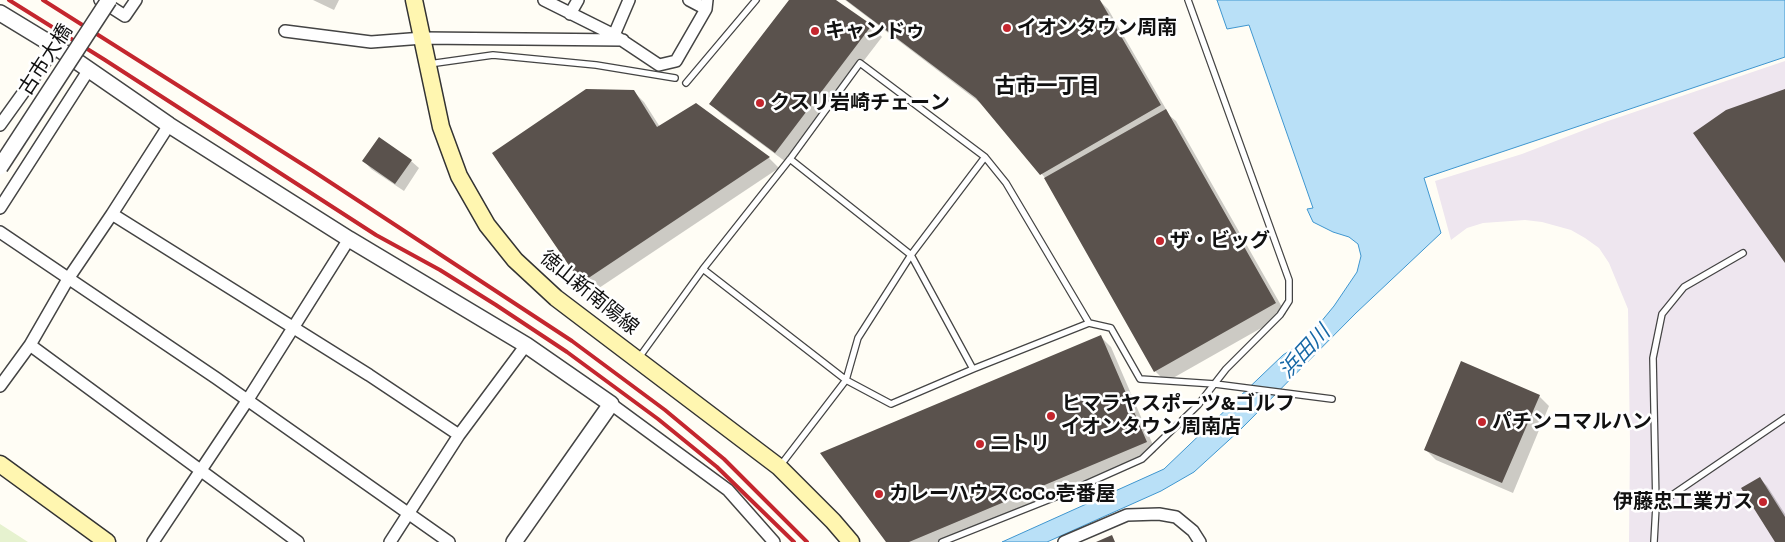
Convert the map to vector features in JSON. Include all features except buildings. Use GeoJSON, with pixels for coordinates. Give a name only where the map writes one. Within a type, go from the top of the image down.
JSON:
{"type":"FeatureCollection","features":[{"type":"Feature","properties":{"kind":"main road","name":"徳山新南陽線"},"geometry":{"type":"LineString","coordinates":[[414,0],[441,127],[459,176],[487,225],[515,260],[556,298],[779,467],[833,521],[851,542]]}},
{"type":"Feature","properties":{"kind":"main road"},"geometry":{"type":"LineString","coordinates":[[0,464],[107,542]]}},
{"type":"Feature","properties":{"kind":"street"},"geometry":{"type":"LineString","coordinates":[[100,0],[125,16],[136,0]]}},
{"type":"Feature","properties":{"kind":"street","name":"古市大橋"},"geometry":{"type":"LineString","coordinates":[[0,167],[109,0]]}},
{"type":"Feature","properties":{"kind":"street"},"geometry":{"type":"LineString","coordinates":[[544,0],[618,38],[659,65],[676,61],[706,5],[689,0]]}},
{"type":"Feature","properties":{"kind":"street"},"geometry":{"type":"LineString","coordinates":[[570,14],[578,0]]}},
{"type":"Feature","properties":{"kind":"street"},"geometry":{"type":"LineString","coordinates":[[618,38],[629,0]]}},
{"type":"Feature","properties":{"kind":"street"},"geometry":{"type":"LineString","coordinates":[[0,12],[56,47],[168,125],[349,239],[526,345],[728,490],[774,542]]}},
{"type":"Feature","properties":{"kind":"street"},"geometry":{"type":"LineString","coordinates":[[285,31],[370,42],[423,38],[618,38]]}},
{"type":"Feature","properties":{"kind":"street"},"geometry":{"type":"LineString","coordinates":[[0,125],[56,47]]}},
{"type":"Feature","properties":{"kind":"street"},"geometry":{"type":"LineString","coordinates":[[0,208],[88,70]]}},
{"type":"Feature","properties":{"kind":"street"},"geometry":{"type":"LineString","coordinates":[[0,386],[30,345],[68,279],[112,214],[168,125]]}},
{"type":"Feature","properties":{"kind":"street"},"geometry":{"type":"LineString","coordinates":[[112,214],[369,375],[460,435]]}},
{"type":"Feature","properties":{"kind":"street"},"geometry":{"type":"LineString","coordinates":[[0,232],[216,378],[409,512],[449,542]]}},
{"type":"Feature","properties":{"kind":"street"},"geometry":{"type":"LineString","coordinates":[[153,542],[247,401],[349,239]]}},
{"type":"Feature","properties":{"kind":"street"},"geometry":{"type":"LineString","coordinates":[[30,345],[298,542]]}},
{"type":"Feature","properties":{"kind":"street"},"geometry":{"type":"LineString","coordinates":[[390,542],[460,435],[526,345]]}},
{"type":"Feature","properties":{"kind":"street"},"geometry":{"type":"LineString","coordinates":[[514,542],[610,404]]}},
{"type":"Feature","properties":{"kind":"street"},"geometry":{"type":"LineString","coordinates":[[1064,542],[1128,515],[1159,514],[1176,517],[1193,531],[1200,542]]}},
{"type":"Feature","properties":{"kind":"lane"},"geometry":{"type":"LineString","coordinates":[[686,82],[756,0]]}},
{"type":"Feature","properties":{"kind":"lane"},"geometry":{"type":"LineString","coordinates":[[942,542],[1068,492],[1142,459],[1198,405],[1226,369],[1280,315],[1289,301],[1289,280],[1188,0]]}},
{"type":"Feature","properties":{"kind":"lane"},"geometry":{"type":"LineString","coordinates":[[428,64],[492,55],[596,65],[675,78]]}},
{"type":"Feature","properties":{"kind":"lane"},"geometry":{"type":"LineString","coordinates":[[638,359],[703,269],[790,159],[860,63],[985,157],[1006,183],[1089,323]]}},
{"type":"Feature","properties":{"kind":"lane"},"geometry":{"type":"LineString","coordinates":[[779,467],[846,380],[858,338],[911,255],[985,157]]}},
{"type":"Feature","properties":{"kind":"lane"},"geometry":{"type":"LineString","coordinates":[[790,159],[911,255],[973,369]]}},
{"type":"Feature","properties":{"kind":"lane"},"geometry":{"type":"LineString","coordinates":[[1654,542],[1656,506],[1653,358],[1662,314],[1684,287],[1743,254]]}},
{"type":"Feature","properties":{"kind":"lane"},"geometry":{"type":"LineString","coordinates":[[703,269],[846,380],[891,404],[1089,323],[1111,328],[1140,379],[1215,384],[1332,399]]}},
{"type":"Feature","properties":{"kind":"lane"},"geometry":{"type":"LineString","coordinates":[[1656,506],[1785,418]]}},
{"type":"Feature","properties":{"kind":"shaded area"},"geometry":{"type":"Polygon","coordinates":[[[1785,61],[1785,542],[1629,542],[1628,309],[1609,263],[1599,248],[1585,238],[1571,230],[1542,222],[1525,220],[1483,223],[1467,228],[1451,240],[1435,181],[1522,154],[1605,122],[1785,61]]]}},
{"type":"Feature","properties":{"kind":"green space"},"geometry":{"type":"Polygon","coordinates":[[[0,524],[28,542],[0,542],[0,524]]]}},
{"type":"Feature","properties":{"kind":"water","name":"浜田川"},"geometry":{"type":"Polygon","coordinates":[[[1217,0],[1785,0],[1785,57],[1424,178],[1441,233],[1356,313],[1240,430],[1194,472],[1161,491],[1047,542],[1002,542],[1164,469],[1283,355],[1306,340],[1334,306],[1357,272],[1361,256],[1358,244],[1349,237],[1333,232],[1313,222],[1307,209],[1313,208],[1249,25],[1227,29],[1217,0]]]}},
{"type":"Feature","properties":{"kind":"railway"},"geometry":{"type":"LineString","coordinates":[[9,0],[376,235],[440,270],[567,352],[658,419],[717,467],[794,542]]}},
{"type":"Feature","properties":{"kind":"railway"},"geometry":{"type":"LineString","coordinates":[[43,0],[313,171],[572,341],[665,410],[724,459],[807,542]]}},
{"type":"Feature","properties":{"kind":"place","name":"イオンタウン周南"},"geometry":{"type":"Point","coordinates":[1007,28]}},
{"type":"Feature","properties":{"kind":"place","name":"キャンドゥ"},"geometry":{"type":"Point","coordinates":[815,31]}},
{"type":"Feature","properties":{"kind":"place","name":"クスリ岩崎チェーン"},"geometry":{"type":"Point","coordinates":[760,103]}},
{"type":"Feature","properties":{"kind":"place","name":"ザ・ビッグ"},"geometry":{"type":"Point","coordinates":[1160,241]}},
{"type":"Feature","properties":{"kind":"place","name":"ヒマラヤスポーツ&ゴルフ イオンタウン周南店"},"geometry":{"type":"Point","coordinates":[1051,416]}},
{"type":"Feature","properties":{"kind":"place","name":"パチンコマルハン"},"geometry":{"type":"Point","coordinates":[1482,422]}},
{"type":"Feature","properties":{"kind":"place","name":"ニトリ"},"geometry":{"type":"Point","coordinates":[980,444]}},
{"type":"Feature","properties":{"kind":"place","name":"カレーハウスCoCo壱番屋"},"geometry":{"type":"Point","coordinates":[879,494]}},
{"type":"Feature","properties":{"kind":"place","name":"伊藤忠工業ガス"},"geometry":{"type":"Point","coordinates":[1763,502]}},
{"type":"Feature","properties":{"kind":"district","name":"古市一丁目"},"geometry":{"type":"Point","coordinates":[1047,87]}}]}
